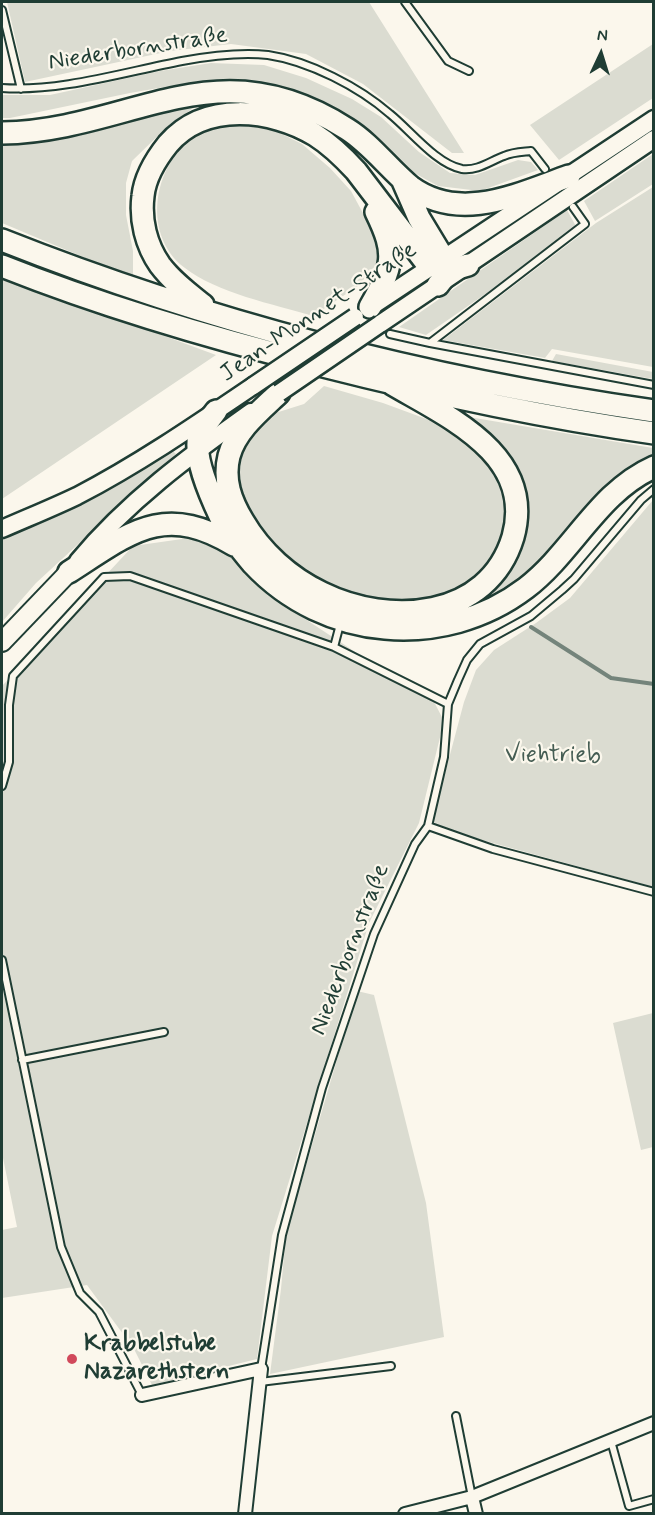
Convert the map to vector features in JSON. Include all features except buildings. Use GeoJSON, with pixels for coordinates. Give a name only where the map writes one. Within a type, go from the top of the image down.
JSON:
{"type":"FeatureCollection","features":[{"type":"Feature","properties":{"kind":"highway"},"geometry":{"type":"LineString","coordinates":[[2,133],[76,124],[152,102],[197,94],[220,92],[261,94],[299,104],[341,125],[363,141],[419,193],[452,204],[467,205],[512,196],[568,176]]}},
{"type":"Feature","properties":{"kind":"highway"},"geometry":{"type":"LineString","coordinates":[[216,315],[179,287],[164,270],[151,250],[144,230],[142,204],[147,179],[160,153],[172,140],[191,126],[218,115],[258,114],[297,126],[315,135],[344,158],[386,209],[418,255],[440,269],[468,265]]}},
{"type":"Feature","properties":{"kind":"highway"},"geometry":{"type":"LineString","coordinates":[[402,179],[440,269]]}},
{"type":"Feature","properties":{"kind":"highway"},"geometry":{"type":"LineString","coordinates":[[363,181],[385,229],[391,256],[374,321]]}},
{"type":"Feature","properties":{"kind":"highway"},"geometry":{"type":"LineString","coordinates":[[2,240],[90,273],[216,315],[339,348],[531,392],[654,411]]}},
{"type":"Feature","properties":{"kind":"highway"},"geometry":{"type":"LineString","coordinates":[[2,266],[86,298],[193,331],[392,384],[527,413],[654,433]]}},
{"type":"Feature","properties":{"kind":"highway"},"geometry":{"type":"LineString","coordinates":[[279,393],[239,435],[229,456],[227,471],[230,494],[236,509],[255,539],[286,570],[309,586],[335,599],[380,610],[412,612],[445,607],[486,583],[502,562],[514,532],[516,519],[514,494],[501,462],[485,443],[462,426],[392,384]]}},
{"type":"Feature","properties":{"kind":"highway"},"geometry":{"type":"LineString","coordinates":[[216,411],[199,435],[199,449],[205,480],[212,500],[223,524],[240,548],[268,578],[292,596],[340,620],[383,629],[441,626],[490,610],[525,589],[559,559],[596,512],[616,492],[654,467]]}},
{"type":"Feature","properties":{"kind":"highway"},"geometry":{"type":"LineString","coordinates":[[69,572],[128,534],[146,527],[164,524],[194,526],[240,548]]}},
{"type":"Feature","properties":{"kind":"main road","name":"Jean-Monnet-Straße"},"geometry":{"type":"LineString","coordinates":[[69,572],[98,537],[199,449],[279,393],[440,269],[568,176],[654,119]]}},
{"type":"Feature","properties":{"kind":"main road"},"geometry":{"type":"LineString","coordinates":[[468,265],[654,139]]}},
{"type":"Feature","properties":{"kind":"main road","name":"Jean-Monnet-Straße"},"geometry":{"type":"LineString","coordinates":[[2,530],[78,495],[253,386],[374,321]]}},
{"type":"Feature","properties":{"kind":"main road"},"geometry":{"type":"LineString","coordinates":[[2,642],[69,572]]}},
{"type":"Feature","properties":{"kind":"street"},"geometry":{"type":"LineString","coordinates":[[142,1395],[260,1376]]}},
{"type":"Feature","properties":{"kind":"street","name":"Niederbornstraße"},"geometry":{"type":"LineString","coordinates":[[244,1514],[260,1376]]}},
{"type":"Feature","properties":{"kind":"street"},"geometry":{"type":"LineString","coordinates":[[405,1514],[472,1497],[654,1423]]}},
{"type":"Feature","properties":{"kind":"street"},"geometry":{"type":"LineString","coordinates":[[472,1497],[476,1514]]}},
{"type":"Feature","properties":{"kind":"lane"},"geometry":{"type":"LineString","coordinates":[[405,2],[448,61],[469,71]]}},
{"type":"Feature","properties":{"kind":"lane"},"geometry":{"type":"LineString","coordinates":[[2,10],[21,89]]}},
{"type":"Feature","properties":{"kind":"lane","name":"Niederbornstraße"},"geometry":{"type":"LineString","coordinates":[[2,88],[21,89],[72,82],[222,55],[268,55],[328,75],[361,92],[391,114],[440,159],[453,166],[471,170],[515,152],[531,151],[545,169]]}},
{"type":"Feature","properties":{"kind":"lane"},"geometry":{"type":"LineString","coordinates":[[430,343],[585,224],[573,207]]}},
{"type":"Feature","properties":{"kind":"lane"},"geometry":{"type":"LineString","coordinates":[[374,321],[430,343],[654,385]]}},
{"type":"Feature","properties":{"kind":"lane","name":"Niederbornstraße"},"geometry":{"type":"LineString","coordinates":[[260,1376],[282,1235],[322,1088],[374,934],[415,844],[428,826],[442,767],[448,704],[467,660],[489,637],[531,616],[574,579],[641,500],[654,489]]}},
{"type":"Feature","properties":{"kind":"lane"},"geometry":{"type":"LineString","coordinates":[[2,786],[9,762],[9,705],[13,676],[104,577],[130,576],[333,647],[448,704]]}},
{"type":"Feature","properties":{"kind":"lane"},"geometry":{"type":"LineString","coordinates":[[333,647],[339,628]]}},
{"type":"Feature","properties":{"kind":"lane"},"geometry":{"type":"LineString","coordinates":[[428,826],[493,849],[654,892]]}},
{"type":"Feature","properties":{"kind":"lane"},"geometry":{"type":"LineString","coordinates":[[2,960],[61,1247],[80,1293],[99,1312],[142,1395]]}},
{"type":"Feature","properties":{"kind":"lane"},"geometry":{"type":"LineString","coordinates":[[22,1060],[164,1032]]}},
{"type":"Feature","properties":{"kind":"lane"},"geometry":{"type":"LineString","coordinates":[[260,1376],[391,1366]]}},
{"type":"Feature","properties":{"kind":"lane"},"geometry":{"type":"LineString","coordinates":[[456,1416],[472,1497]]}},
{"type":"Feature","properties":{"kind":"lane"},"geometry":{"type":"LineString","coordinates":[[611,1440],[630,1506],[654,1499]]}},
{"type":"Feature","properties":{"kind":"green space"},"geometry":{"type":"Polygon","coordinates":[[[7,2],[369,2],[464,153],[452,153],[363,84],[306,54],[231,44],[170,51],[25,82],[7,2]]]}},
{"type":"Feature","properties":{"kind":"green space"},"geometry":{"type":"Polygon","coordinates":[[[653,44],[653,98],[559,160],[530,125],[653,44]]]}},
{"type":"Feature","properties":{"kind":"green space"},"geometry":{"type":"Polygon","coordinates":[[[211,63],[264,65],[306,78],[352,99],[381,117],[419,152],[450,173],[475,175],[518,160],[531,162],[538,170],[480,191],[438,186],[407,169],[365,130],[322,101],[283,87],[240,79],[199,81],[2,118],[2,95],[50,95],[160,71],[211,63]]]}},
{"type":"Feature","properties":{"kind":"green space"},"geometry":{"type":"Polygon","coordinates":[[[202,102],[169,125],[132,161],[126,183],[126,215],[133,251],[133,278],[2,223],[2,138],[202,102]]]}},
{"type":"Feature","properties":{"kind":"green space"},"geometry":{"type":"Polygon","coordinates":[[[237,123],[270,128],[302,144],[330,168],[351,191],[378,241],[376,265],[358,286],[313,316],[246,297],[198,277],[185,268],[171,253],[161,236],[157,217],[158,197],[163,177],[172,159],[185,144],[201,132],[237,123]]]}},
{"type":"Feature","properties":{"kind":"green space"},"geometry":{"type":"Polygon","coordinates":[[[653,154],[653,184],[595,221],[584,201],[653,154]]]}},
{"type":"Feature","properties":{"kind":"green space"},"geometry":{"type":"Polygon","coordinates":[[[653,187],[653,367],[552,349],[545,358],[443,340],[596,223],[653,187]]]}},
{"type":"Feature","properties":{"kind":"green space"},"geometry":{"type":"Polygon","coordinates":[[[567,210],[578,230],[426,335],[399,327],[567,210]]]}},
{"type":"Feature","properties":{"kind":"green space"},"geometry":{"type":"Polygon","coordinates":[[[2,276],[216,355],[2,499],[2,276]]]}},
{"type":"Feature","properties":{"kind":"green space"},"geometry":{"type":"Polygon","coordinates":[[[556,354],[653,372],[653,379],[552,361],[556,354]]]}},
{"type":"Feature","properties":{"kind":"green space"},"geometry":{"type":"Polygon","coordinates":[[[324,386],[383,403],[440,424],[474,445],[496,468],[508,497],[508,525],[498,552],[483,576],[438,605],[372,601],[333,587],[320,578],[318,583],[302,574],[254,526],[241,493],[237,474],[240,459],[250,438],[269,415],[304,404],[324,386]]]}},
{"type":"Feature","properties":{"kind":"green space"},"geometry":{"type":"Polygon","coordinates":[[[457,415],[653,448],[653,459],[521,584],[471,609],[492,587],[523,491],[457,415]]]}},
{"type":"Feature","properties":{"kind":"green space"},"geometry":{"type":"Polygon","coordinates":[[[170,448],[176,454],[36,583],[2,622],[2,540],[105,491],[170,448]]]}},
{"type":"Feature","properties":{"kind":"green space","name":"Viehtrieb"},"geometry":{"type":"Polygon","coordinates":[[[653,500],[653,887],[431,826],[464,702],[476,670],[494,650],[570,598],[653,500]]]}},
{"type":"Feature","properties":{"kind":"green space"},"geometry":{"type":"Polygon","coordinates":[[[189,538],[232,555],[296,613],[395,678],[432,698],[444,721],[419,823],[369,923],[272,1236],[257,1359],[152,1385],[134,1349],[87,1285],[2,1298],[2,1230],[17,1227],[2,1153],[2,686],[133,546],[189,538]]]}},
{"type":"Feature","properties":{"kind":"green space"},"geometry":{"type":"Polygon","coordinates":[[[357,991],[374,995],[426,1203],[444,1337],[270,1374],[286,1234],[357,991]]]}},
{"type":"Feature","properties":{"kind":"green space"},"geometry":{"type":"Polygon","coordinates":[[[653,1013],[653,1147],[641,1150],[613,1023],[653,1013]]]}},
{"type":"Feature","properties":{"kind":"waterway"},"geometry":{"type":"LineString","coordinates":[[531,627],[611,678],[654,684]]}},
{"type":"Feature","properties":{"kind":"place","name":"Krabbelstube Nazarethstern"},"geometry":{"type":"Point","coordinates":[72,1359]}}]}
